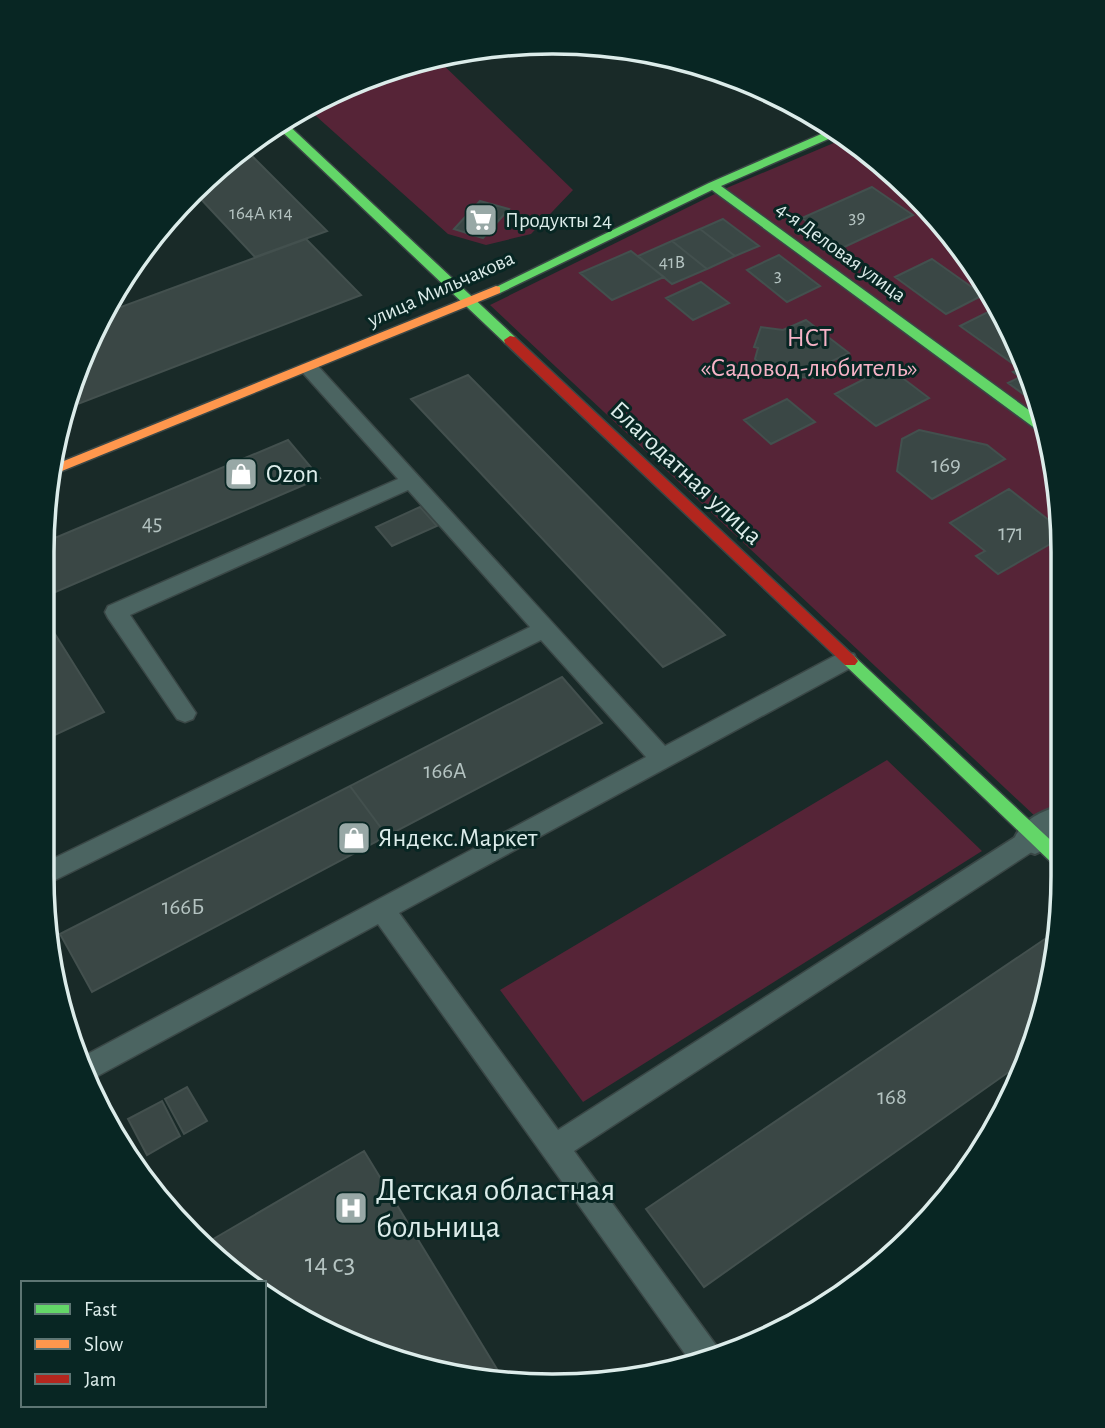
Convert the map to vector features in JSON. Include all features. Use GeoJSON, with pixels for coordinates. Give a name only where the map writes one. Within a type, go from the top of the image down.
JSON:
{"type":"FeatureCollection","features":[{"type":"Feature","properties":{"kind":"street","name":"Благодатная улица"},"geometry":{"type":"LineString","coordinates":[[288,130],[846,660],[1051,839]]}},
{"type":"Feature","properties":{"kind":"street","name":"улица Мильчакова"},"geometry":{"type":"LineString","coordinates":[[62,467],[470,303],[713,185],[826,136]]}},
{"type":"Feature","properties":{"kind":"street","name":"4-я Деловая улица"},"geometry":{"type":"LineString","coordinates":[[713,185],[1033,420]]}},
{"type":"Feature","properties":{"kind":"lane"},"geometry":{"type":"LineString","coordinates":[[310,369],[662,759]]}},
{"type":"Feature","properties":{"kind":"lane"},"geometry":{"type":"LineString","coordinates":[[185,713],[116,612],[411,481]]}},
{"type":"Feature","properties":{"kind":"lane"},"geometry":{"type":"LineString","coordinates":[[54,870],[544,629]]}},
{"type":"Feature","properties":{"kind":"lane"},"geometry":{"type":"LineString","coordinates":[[90,1060],[382,909],[846,660]]}},
{"type":"Feature","properties":{"kind":"lane"},"geometry":{"type":"LineString","coordinates":[[555,1148],[1051,839]]}},
{"type":"Feature","properties":{"kind":"lane"},"geometry":{"type":"LineString","coordinates":[[382,909],[701,1351]]}},
{"type":"Feature","properties":{"kind":"green space"},"geometry":{"type":"Polygon","coordinates":[[[445,66],[573,190],[531,234],[486,245],[448,234],[315,115],[362,92],[445,66]]]}},
{"type":"Feature","properties":{"kind":"green space","name":"НСТ «Садовод-любитель»"},"geometry":{"type":"Polygon","coordinates":[[[835,142],[881,178],[927,224],[967,276],[999,332],[1013,362],[1034,424],[1050,520],[1051,809],[1037,818],[490,305],[729,187],[835,142]]]}},
{"type":"Feature","properties":{"kind":"green space"},"geometry":{"type":"Polygon","coordinates":[[[887,760],[982,851],[583,1102],[500,990],[887,760]]]}},
{"type":"Feature","properties":{"kind":"building"},"geometry":{"type":"Polygon","coordinates":[[[251,155],[327,231],[255,257],[201,199],[251,155]]]}},
{"type":"Feature","properties":{"kind":"building"},"geometry":{"type":"Polygon","coordinates":[[[872,187],[913,215],[842,248],[802,218],[872,187]]]}},
{"type":"Feature","properties":{"kind":"building"},"geometry":{"type":"Polygon","coordinates":[[[480,201],[509,209],[483,238],[454,229],[480,201]]]}},
{"type":"Feature","properties":{"kind":"building"},"geometry":{"type":"Polygon","coordinates":[[[723,219],[759,246],[735,256],[700,229],[723,219]]]}},
{"type":"Feature","properties":{"kind":"building"},"geometry":{"type":"Polygon","coordinates":[[[700,229],[735,256],[707,269],[672,241],[700,229]]]}},
{"type":"Feature","properties":{"kind":"building"},"geometry":{"type":"Polygon","coordinates":[[[306,239],[361,295],[77,404],[92,362],[118,308],[306,239]]]}},
{"type":"Feature","properties":{"kind":"building"},"geometry":{"type":"Polygon","coordinates":[[[672,241],[707,269],[672,284],[638,256],[672,241]]]}},
{"type":"Feature","properties":{"kind":"building"},"geometry":{"type":"Polygon","coordinates":[[[631,251],[664,277],[612,300],[580,273],[631,251]]]}},
{"type":"Feature","properties":{"kind":"building"},"geometry":{"type":"Polygon","coordinates":[[[779,255],[820,286],[787,302],[747,270],[779,255]]]}},
{"type":"Feature","properties":{"kind":"building"},"geometry":{"type":"Polygon","coordinates":[[[932,259],[976,290],[980,297],[946,314],[895,277],[932,259]]]}},
{"type":"Feature","properties":{"kind":"building"},"geometry":{"type":"Polygon","coordinates":[[[701,282],[729,303],[693,320],[666,298],[701,282]]]}},
{"type":"Feature","properties":{"kind":"building"},"geometry":{"type":"Polygon","coordinates":[[[989,312],[1013,362],[1012,363],[960,326],[989,312]]]}},
{"type":"Feature","properties":{"kind":"building"},"geometry":{"type":"Polygon","coordinates":[[[806,320],[849,353],[826,364],[826,378],[788,377],[789,373],[769,372],[755,359],[758,348],[754,347],[761,327],[783,330],[806,320]]]}},
{"type":"Feature","properties":{"kind":"building"},"geometry":{"type":"Polygon","coordinates":[[[888,367],[929,398],[876,426],[835,394],[888,367]]]}},
{"type":"Feature","properties":{"kind":"building"},"geometry":{"type":"Polygon","coordinates":[[[468,375],[725,635],[663,667],[411,399],[468,375]]]}},
{"type":"Feature","properties":{"kind":"building"},"geometry":{"type":"Polygon","coordinates":[[[1019,378],[1025,395],[1008,383],[1019,378]]]}},
{"type":"Feature","properties":{"kind":"building"},"geometry":{"type":"Polygon","coordinates":[[[787,399],[815,422],[771,444],[744,420],[787,399]]]}},
{"type":"Feature","properties":{"kind":"building"},"geometry":{"type":"Polygon","coordinates":[[[919,430],[987,445],[1005,459],[932,499],[897,471],[902,439],[919,430]]]}},
{"type":"Feature","properties":{"kind":"building"},"geometry":{"type":"Polygon","coordinates":[[[288,440],[320,478],[54,593],[54,538],[288,440]]]}},
{"type":"Feature","properties":{"kind":"building"},"geometry":{"type":"Polygon","coordinates":[[[1009,489],[1050,521],[1051,544],[998,574],[976,556],[985,551],[950,523],[1009,489]]]}},
{"type":"Feature","properties":{"kind":"building"},"geometry":{"type":"Polygon","coordinates":[[[420,507],[437,526],[392,546],[376,527],[420,507]]]}},
{"type":"Feature","properties":{"kind":"building"},"geometry":{"type":"Polygon","coordinates":[[[54,632],[104,712],[54,735],[54,632]]]}},
{"type":"Feature","properties":{"kind":"building"},"geometry":{"type":"Polygon","coordinates":[[[562,677],[602,723],[387,836],[350,786],[562,677]]]}},
{"type":"Feature","properties":{"kind":"building"},"geometry":{"type":"Polygon","coordinates":[[[350,786],[387,836],[92,992],[60,934],[350,786]]]}},
{"type":"Feature","properties":{"kind":"building"},"geometry":{"type":"Polygon","coordinates":[[[1046,940],[1034,1004],[1011,1070],[704,1287],[646,1209],[1046,940]]]}},
{"type":"Feature","properties":{"kind":"building"},"geometry":{"type":"Polygon","coordinates":[[[187,1087],[207,1121],[184,1134],[165,1099],[187,1087]]]}},
{"type":"Feature","properties":{"kind":"building"},"geometry":{"type":"Polygon","coordinates":[[[162,1101],[180,1136],[147,1155],[128,1119],[162,1101]]]}},
{"type":"Feature","properties":{"kind":"building"},"geometry":{"type":"Polygon","coordinates":[[[364,1151],[498,1370],[424,1357],[362,1336],[303,1307],[276,1290],[212,1239],[364,1151]]]}},
{"type":"Feature","properties":{"kind":"traffic: fast"},"geometry":{"type":"LineString","coordinates":[[288,130],[510,340]]}},
{"type":"Feature","properties":{"kind":"traffic: fast"},"geometry":{"type":"LineString","coordinates":[[496,290],[713,185],[826,136]]}},
{"type":"Feature","properties":{"kind":"traffic: fast"},"geometry":{"type":"LineString","coordinates":[[713,185],[1033,420]]}},
{"type":"Feature","properties":{"kind":"traffic: fast"},"geometry":{"type":"LineString","coordinates":[[850,661],[1051,851]]}},
{"type":"Feature","properties":{"kind":"traffic: slow"},"geometry":{"type":"LineString","coordinates":[[62,467],[496,290]]}},
{"type":"Feature","properties":{"kind":"traffic: jam"},"geometry":{"type":"LineString","coordinates":[[510,340],[850,661]]}},
{"type":"Feature","properties":{"kind":"place","name":"Продукты 24"},"geometry":{"type":"Point","coordinates":[481,220]}},
{"type":"Feature","properties":{"kind":"place","name":"Ozon"},"geometry":{"type":"Point","coordinates":[241,474]}},
{"type":"Feature","properties":{"kind":"place","name":"Яндекс.Маркет"},"geometry":{"type":"Point","coordinates":[354,838]}},
{"type":"Feature","properties":{"kind":"place","name":"Детская областная больница"},"geometry":{"type":"Point","coordinates":[351,1208]}}]}
